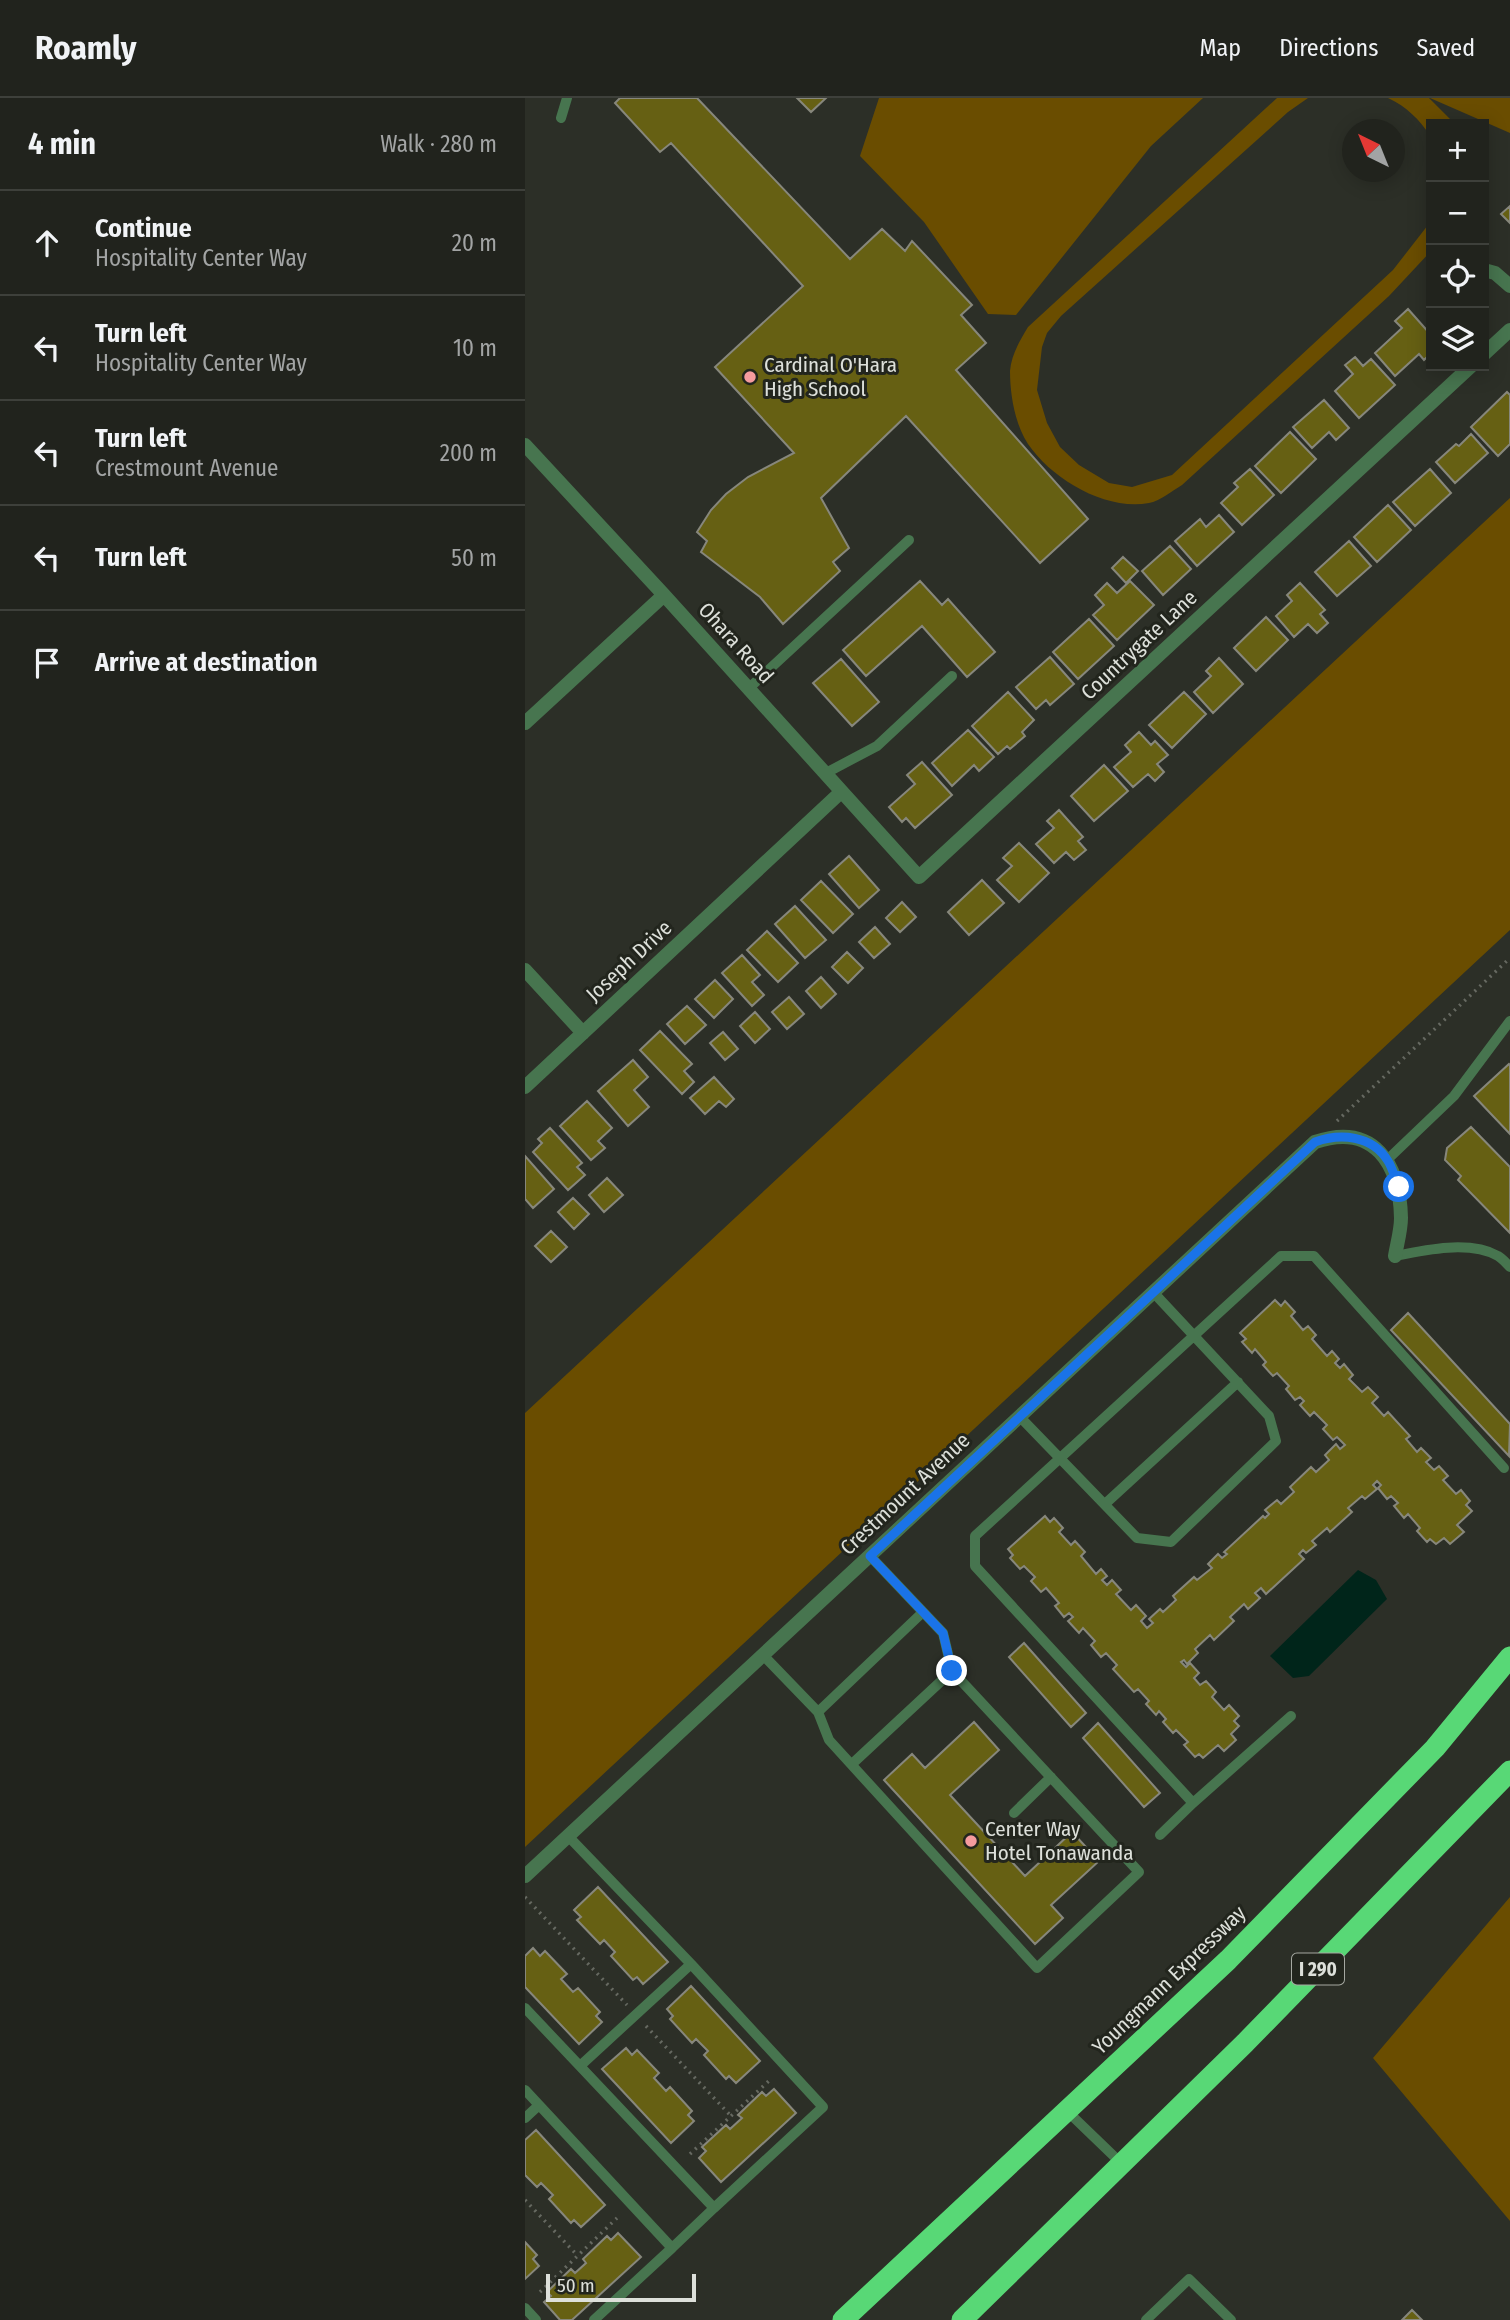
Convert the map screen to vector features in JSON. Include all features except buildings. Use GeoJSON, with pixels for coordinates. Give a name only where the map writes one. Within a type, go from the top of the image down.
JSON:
{"type":"FeatureCollection","features":[{"type":"Feature","properties":{"kind":"highway","name":"Youngmann Expressway"},"geometry":{"type":"LineString","coordinates":[[843,2320],[1228,1960],[1435,1748],[1510,1657]]}},
{"type":"Feature","properties":{"kind":"highway","name":"I 290"},"geometry":{"type":"LineString","coordinates":[[962,2320],[1245,2043],[1510,1771]]}},
{"type":"Feature","properties":{"kind":"street"},"geometry":{"type":"LineString","coordinates":[[1489,271],[1510,286]]}},
{"type":"Feature","properties":{"kind":"street"},"geometry":{"type":"LineString","coordinates":[[1489,349],[1510,330]]}},
{"type":"Feature","properties":{"kind":"street","name":"Countrygate Lane"},"geometry":{"type":"LineString","coordinates":[[841,792],[919,877],[1466,371]]}},
{"type":"Feature","properties":{"kind":"street","name":"Ohara Road"},"geometry":{"type":"LineString","coordinates":[[525,445],[841,792]]}},
{"type":"Feature","properties":{"kind":"street"},"geometry":{"type":"LineString","coordinates":[[525,723],[664,595]]}},
{"type":"Feature","properties":{"kind":"street","name":"Joseph Drive"},"geometry":{"type":"LineString","coordinates":[[525,1087],[841,792]]}},
{"type":"Feature","properties":{"kind":"street"},"geometry":{"type":"LineString","coordinates":[[525,970],[583,1033]]}},
{"type":"Feature","properties":{"kind":"street"},"geometry":{"type":"LineString","coordinates":[[1315,1142],[1340,1135],[1358,1138],[1387,1160],[1399,1187],[1401,1221],[1395,1256]]}},
{"type":"Feature","properties":{"kind":"street","name":"Crestmount Avenue"},"geometry":{"type":"LineString","coordinates":[[525,1876],[1315,1142]]}},
{"type":"Feature","properties":{"kind":"lane"},"geometry":{"type":"LineString","coordinates":[[561,118],[567,98]]}},
{"type":"Feature","properties":{"kind":"lane"},"geometry":{"type":"LineString","coordinates":[[748,689],[909,540]]}},
{"type":"Feature","properties":{"kind":"lane"},"geometry":{"type":"LineString","coordinates":[[824,774],[877,746],[952,677]]}},
{"type":"Feature","properties":{"kind":"lane"},"geometry":{"type":"LineString","coordinates":[[1387,1160],[1454,1096],[1510,1021]]}},
{"type":"Feature","properties":{"kind":"lane"},"geometry":{"type":"LineString","coordinates":[[1395,1256],[1437,1248],[1475,1249],[1499,1256],[1510,1267]]}},
{"type":"Feature","properties":{"kind":"lane"},"geometry":{"type":"LineString","coordinates":[[1193,1803],[975,1566],[975,1536],[1281,1256],[1314,1256],[1504,1468]]}},
{"type":"Feature","properties":{"kind":"lane"},"geometry":{"type":"LineString","coordinates":[[1019,1416],[1137,1538],[1171,1542],[1276,1441],[1269,1416],[1153,1292]]}},
{"type":"Feature","properties":{"kind":"lane"},"geometry":{"type":"LineString","coordinates":[[1105,1504],[1238,1382]]}},
{"type":"Feature","properties":{"kind":"lane"},"geometry":{"type":"LineString","coordinates":[[763,1655],[818,1712],[829,1740],[1037,1968],[1139,1872],[952,1671],[943,1633],[870,1556]]}},
{"type":"Feature","properties":{"kind":"lane"},"geometry":{"type":"LineString","coordinates":[[818,1712],[923,1612]]}},
{"type":"Feature","properties":{"kind":"lane"},"geometry":{"type":"LineString","coordinates":[[852,1764],[952,1671]]}},
{"type":"Feature","properties":{"kind":"lane"},"geometry":{"type":"LineString","coordinates":[[1160,1835],[1291,1716]]}},
{"type":"Feature","properties":{"kind":"lane"},"geometry":{"type":"LineString","coordinates":[[1014,1813],[1051,1777]]}},
{"type":"Feature","properties":{"kind":"lane"},"geometry":{"type":"LineString","coordinates":[[568,1836],[823,2107],[594,2320]]}},
{"type":"Feature","properties":{"kind":"lane"},"geometry":{"type":"LineString","coordinates":[[580,2066],[691,1964]]}},
{"type":"Feature","properties":{"kind":"lane"},"geometry":{"type":"LineString","coordinates":[[525,2008],[714,2208]]}},
{"type":"Feature","properties":{"kind":"lane"},"geometry":{"type":"LineString","coordinates":[[525,2090],[672,2248]]}},
{"type":"Feature","properties":{"kind":"lane"},"geometry":{"type":"LineString","coordinates":[[525,2118],[539,2105]]}},
{"type":"Feature","properties":{"kind":"lane"},"geometry":{"type":"LineString","coordinates":[[1067,2111],[1122,2164]]}},
{"type":"Feature","properties":{"kind":"lane"},"geometry":{"type":"LineString","coordinates":[[1146,2320],[1189,2279],[1231,2320]]}},
{"type":"Feature","properties":{"kind":"lane"},"geometry":{"type":"LineString","coordinates":[[525,2308],[536,2320]]}},
{"type":"Feature","properties":{"kind":"path"},"geometry":{"type":"LineString","coordinates":[[1315,1142],[1510,958]]}},
{"type":"Feature","properties":{"kind":"path"},"geometry":{"type":"LineString","coordinates":[[690,2154],[772,2078]]}},
{"type":"Feature","properties":{"kind":"path"},"geometry":{"type":"LineString","coordinates":[[525,2200],[578,2256]]}},
{"type":"Feature","properties":{"kind":"path"},"geometry":{"type":"LineString","coordinates":[[540,2292],[617,2218]]}},
{"type":"Feature","properties":{"kind":"shaded area"},"geometry":{"type":"Polygon","coordinates":[[[879,98],[1203,98],[1151,146],[1016,315],[988,314],[924,222],[860,156],[879,98]]]}},
{"type":"Feature","properties":{"kind":"shaded area"},"geometry":{"type":"Polygon","coordinates":[[[1277,98],[1308,98],[1288,112],[1061,316],[1047,333],[1042,347],[1037,390],[1047,423],[1060,447],[1079,465],[1109,483],[1132,487],[1172,475],[1393,270],[1426,228],[1426,256],[1389,296],[1182,485],[1149,503],[1115,502],[1081,490],[1051,469],[1028,444],[1020,428],[1012,399],[1010,371],[1012,360],[1028,327],[1277,98]]]}},
{"type":"Feature","properties":{"kind":"shaded area"},"geometry":{"type":"Polygon","coordinates":[[[1388,98],[1429,98],[1450,119],[1426,119],[1426,130],[1401,105],[1388,98]]]}},
{"type":"Feature","properties":{"kind":"shaded area"},"geometry":{"type":"Polygon","coordinates":[[[1430,98],[1510,98],[1510,133],[1489,124],[1489,119],[1478,119],[1430,98]]]}},
{"type":"Feature","properties":{"kind":"shaded area"},"geometry":{"type":"Polygon","coordinates":[[[1510,498],[1510,930],[525,1847],[525,1413],[1510,498]]]}},
{"type":"Feature","properties":{"kind":"shaded area"},"geometry":{"type":"Polygon","coordinates":[[[1358,1570],[1376,1580],[1387,1599],[1309,1676],[1293,1678],[1270,1656],[1358,1570]]]}},
{"type":"Feature","properties":{"kind":"shaded area"},"geometry":{"type":"Polygon","coordinates":[[[1510,1897],[1510,2221],[1373,2058],[1510,1897]]]}},
{"type":"Feature","properties":{"kind":"place","name":"Cardinal O'Hara High School"},"geometry":{"type":"Point","coordinates":[750,377]}},
{"type":"Feature","properties":{"kind":"place","name":"Center Way Hotel Tonawanda"},"geometry":{"type":"Point","coordinates":[971,1841]}},
{"type":"Feature","properties":{"kind":"route"},"geometry":{"type":"LineString","coordinates":[[952,1671],[943,1633],[870,1556],[1315,1142],[1340,1135],[1358,1138],[1387,1160],[1399,1187]]}}]}
